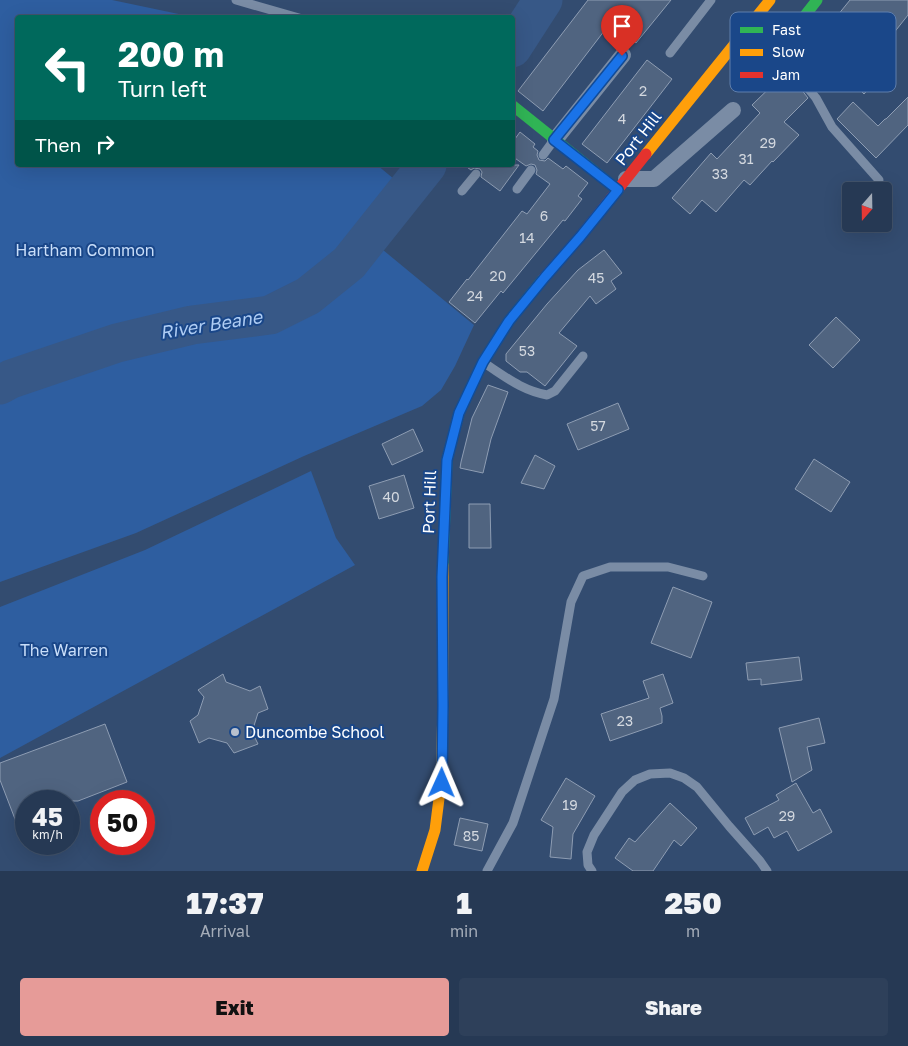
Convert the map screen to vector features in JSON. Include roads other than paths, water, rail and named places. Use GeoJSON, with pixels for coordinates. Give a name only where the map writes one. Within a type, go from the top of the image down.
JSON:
{"type":"FeatureCollection","features":[{"type":"Feature","properties":{"kind":"main road","name":"Port Hill"},"geometry":{"type":"LineString","coordinates":[[760,12],[770,0]]}},
{"type":"Feature","properties":{"kind":"main road"},"geometry":{"type":"LineString","coordinates":[[808,12],[817,0]]}},
{"type":"Feature","properties":{"kind":"main road","name":"Port Hill"},"geometry":{"type":"LineString","coordinates":[[422,871],[436,830],[442,783],[442,577],[447,460],[459,413],[483,362],[509,321],[580,237],[730,49]]}},
{"type":"Feature","properties":{"kind":"main road"},"geometry":{"type":"LineString","coordinates":[[517,112],[554,140],[622,185]]}},
{"type":"Feature","properties":{"kind":"street"},"geometry":{"type":"LineString","coordinates":[[554,140],[622,56]]}},
{"type":"Feature","properties":{"kind":"street"},"geometry":{"type":"LineString","coordinates":[[622,185],[654,180],[733,110]]}},
{"type":"Feature","properties":{"kind":"lane"},"geometry":{"type":"LineString","coordinates":[[236,0],[288,15]]}},
{"type":"Feature","properties":{"kind":"lane"},"geometry":{"type":"LineString","coordinates":[[670,53],[711,0]]}},
{"type":"Feature","properties":{"kind":"lane"},"geometry":{"type":"LineString","coordinates":[[811,92],[832,127],[879,180]]}},
{"type":"Feature","properties":{"kind":"lane"},"geometry":{"type":"LineString","coordinates":[[543,155],[554,140]]}},
{"type":"Feature","properties":{"kind":"lane"},"geometry":{"type":"LineString","coordinates":[[516,190],[531,170]]}},
{"type":"Feature","properties":{"kind":"lane"},"geometry":{"type":"LineString","coordinates":[[462,191],[476,174]]}},
{"type":"Feature","properties":{"kind":"lane"},"geometry":{"type":"LineString","coordinates":[[483,362],[517,385],[547,395],[554,391],[583,356]]}},
{"type":"Feature","properties":{"kind":"lane"},"geometry":{"type":"LineString","coordinates":[[487,871],[513,823],[554,699],[571,602],[583,576],[610,567],[668,567],[703,576]]}},
{"type":"Feature","properties":{"kind":"lane"},"geometry":{"type":"LineString","coordinates":[[592,871],[588,865],[588,852],[594,835],[622,792],[635,780],[650,774],[670,773],[684,778],[697,787],[767,871]]}},
{"type":"Feature","properties":{"kind":"waterway","name":"River Beane"},"geometry":{"type":"LineString","coordinates":[[515,43],[543,0]]}},
{"type":"Feature","properties":{"kind":"waterway","name":"River Beane"},"geometry":{"type":"LineString","coordinates":[[0,385],[11,379],[117,343],[192,325],[270,315],[308,296],[349,263],[425,167]]}},
{"type":"Feature","properties":{"kind":"place","name":"Duncombe School"},"geometry":{"type":"Point","coordinates":[235,732]}},
{"type":"Feature","properties":{"kind":"park label","name":"Hartham Common"},"geometry":{"type":"Point","coordinates":[85,250]}},
{"type":"Feature","properties":{"kind":"park label","name":"The Warren"},"geometry":{"type":"Point","coordinates":[64,650]}}]}
